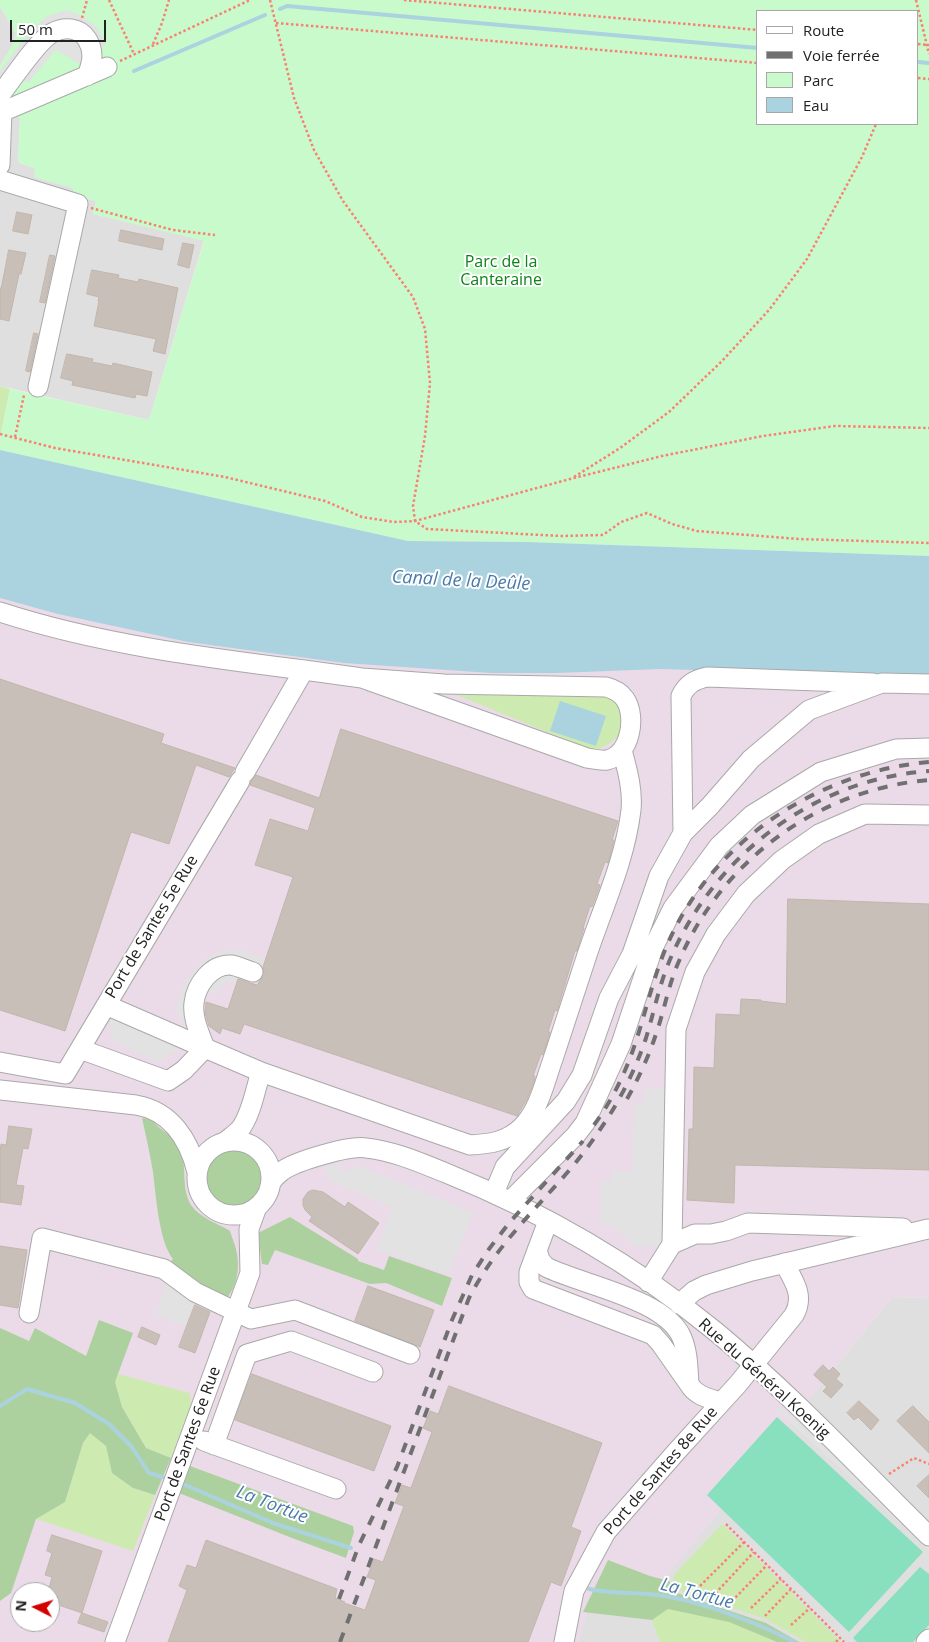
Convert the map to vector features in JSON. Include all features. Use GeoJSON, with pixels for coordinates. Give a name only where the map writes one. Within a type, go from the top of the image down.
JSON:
{"type":"FeatureCollection","features":[{"type":"Feature","properties":{"kind":"street"},"geometry":{"type":"LineString","coordinates":[[0,165],[0,105],[42,41],[51,33],[60,29],[76,30],[82,33],[92,50],[92,60],[87,76]]}},
{"type":"Feature","properties":{"kind":"street"},"geometry":{"type":"LineString","coordinates":[[0,105],[87,76],[106,67]]}},
{"type":"Feature","properties":{"kind":"street"},"geometry":{"type":"LineString","coordinates":[[0,180],[78,204],[31,391]]}},
{"type":"Feature","properties":{"kind":"street"},"geometry":{"type":"LineString","coordinates":[[0,612],[83,634],[138,646],[216,659],[362,678],[444,684],[606,687],[615,689],[620,693],[629,707],[631,716],[628,740],[622,750],[607,760],[587,758],[362,678]]}},
{"type":"Feature","properties":{"kind":"street","name":"Port de Santes 5e Rue"},"geometry":{"type":"LineString","coordinates":[[0,1062],[65,1074],[304,670]]}},
{"type":"Feature","properties":{"kind":"street"},"geometry":{"type":"LineString","coordinates":[[683,832],[681,696],[685,688],[694,680],[707,678],[929,684]]}},
{"type":"Feature","properties":{"kind":"street"},"geometry":{"type":"LineString","coordinates":[[502,1197],[505,1167],[566,1101],[582,1075],[609,998],[632,954],[659,876],[683,832],[751,760],[809,710],[882,683]]}},
{"type":"Feature","properties":{"kind":"street"},"geometry":{"type":"LineString","coordinates":[[502,1197],[575,1136],[585,1123],[620,1044],[653,948],[673,908],[719,846],[752,814],[821,772],[896,749],[929,748]]}},
{"type":"Feature","properties":{"kind":"street"},"geometry":{"type":"LineString","coordinates":[[106,1005],[260,1072],[470,1145],[492,1144],[509,1137],[521,1128],[534,1111],[621,860],[631,808],[629,774],[622,750]]}},
{"type":"Feature","properties":{"kind":"street"},"geometry":{"type":"LineString","coordinates":[[648,1282],[672,1244],[676,1029],[695,972],[716,934],[746,894],[782,860],[818,834],[865,814],[929,815]]}},
{"type":"Feature","properties":{"kind":"street"},"geometry":{"type":"LineString","coordinates":[[205,1048],[195,1021],[194,1004],[198,988],[205,977],[215,969],[224,966],[233,965],[253,972]]}},
{"type":"Feature","properties":{"kind":"street"},"geometry":{"type":"LineString","coordinates":[[80,1049],[168,1081],[184,1070],[205,1048]]}},
{"type":"Feature","properties":{"kind":"street"},"geometry":{"type":"LineString","coordinates":[[197,1172],[204,1155],[240,1128],[249,1110],[260,1072]]}},
{"type":"Feature","properties":{"kind":"street"},"geometry":{"type":"LineString","coordinates":[[0,1090],[143,1106],[164,1117],[180,1132],[189,1147],[197,1172],[197,1186],[202,1198],[212,1208],[225,1214],[239,1215],[257,1207],[266,1196],[271,1182],[270,1169],[250,1134],[249,1110]]}},
{"type":"Feature","properties":{"kind":"street"},"geometry":{"type":"LineString","coordinates":[[180,1132],[202,1141],[222,1143],[241,1141],[259,1152]]}},
{"type":"Feature","properties":{"kind":"street","name":"Rue du Général Koenig"},"geometry":{"type":"LineString","coordinates":[[271,1182],[282,1171],[307,1160],[349,1148],[365,1147],[406,1158],[502,1197],[548,1221],[613,1258],[715,1331],[754,1365],[929,1536]]}},
{"type":"Feature","properties":{"kind":"street","name":"Rue du Général Koenig"},"geometry":{"type":"LineString","coordinates":[[259,1152],[282,1160],[307,1160]]}},
{"type":"Feature","properties":{"kind":"street","name":"Port de Santes 6e Rue"},"geometry":{"type":"LineString","coordinates":[[248,1245],[250,1223],[257,1207]]}},
{"type":"Feature","properties":{"kind":"street","name":"Port de Santes 6e Rue"},"geometry":{"type":"LineString","coordinates":[[115,1642],[250,1273],[251,1261],[248,1245],[242,1231],[225,1214]]}},
{"type":"Feature","properties":{"kind":"street"},"geometry":{"type":"LineString","coordinates":[[548,1221],[528,1272],[529,1282],[533,1289],[652,1336],[661,1344],[699,1395],[721,1402]]}},
{"type":"Feature","properties":{"kind":"street"},"geometry":{"type":"LineString","coordinates":[[672,1244],[695,1234],[711,1234],[748,1223],[928,1229]]}},
{"type":"Feature","properties":{"kind":"street"},"geometry":{"type":"LineString","coordinates":[[679,1304],[694,1291],[706,1285],[784,1263],[928,1229]]}},
{"type":"Feature","properties":{"kind":"street"},"geometry":{"type":"LineString","coordinates":[[30,1313],[42,1238],[164,1269],[195,1292],[251,1319],[295,1310],[410,1354]]}},
{"type":"Feature","properties":{"kind":"street"},"geometry":{"type":"LineString","coordinates":[[536,1250],[540,1260],[546,1267],[637,1301],[652,1308],[671,1322],[683,1340],[689,1384]]}},
{"type":"Feature","properties":{"kind":"street","name":"Port de Santes 8e Rue"},"geometry":{"type":"LineString","coordinates":[[564,1642],[574,1591],[606,1532],[754,1365],[794,1315],[798,1308],[798,1292],[796,1284],[784,1263]]}},
{"type":"Feature","properties":{"kind":"street"},"geometry":{"type":"LineString","coordinates":[[214,1445],[247,1354],[291,1341],[374,1372]]}},
{"type":"Feature","properties":{"kind":"street"},"geometry":{"type":"LineString","coordinates":[[191,1436],[336,1489]]}},
{"type":"Feature","properties":{"kind":"street"},"geometry":{"type":"LineString","coordinates":[[926,1642],[929,1639]]}},
{"type":"Feature","properties":{"kind":"path"},"geometry":{"type":"LineString","coordinates":[[109,0],[134,54]]}},
{"type":"Feature","properties":{"kind":"path"},"geometry":{"type":"LineString","coordinates":[[152,45],[162,23],[169,0]]}},
{"type":"Feature","properties":{"kind":"path"},"geometry":{"type":"LineString","coordinates":[[106,67],[250,0]]}},
{"type":"Feature","properties":{"kind":"path"},"geometry":{"type":"LineString","coordinates":[[270,0],[294,98],[314,150],[343,201],[413,297],[425,329],[430,383],[425,436],[412,506],[416,521],[427,529],[561,536],[602,535],[621,522],[647,513],[672,524],[697,531],[799,539],[929,543]]}},
{"type":"Feature","properties":{"kind":"path"},"geometry":{"type":"LineString","coordinates":[[404,0],[756,30]]}},
{"type":"Feature","properties":{"kind":"path"},"geometry":{"type":"LineString","coordinates":[[919,11],[929,54]]}},
{"type":"Feature","properties":{"kind":"path"},"geometry":{"type":"LineString","coordinates":[[276,24],[756,64]]}},
{"type":"Feature","properties":{"kind":"path"},"geometry":{"type":"LineString","coordinates":[[570,479],[620,448],[669,412],[722,361],[769,310],[807,259],[862,157],[876,125]]}},
{"type":"Feature","properties":{"kind":"path"},"geometry":{"type":"LineString","coordinates":[[78,204],[173,230],[216,235]]}},
{"type":"Feature","properties":{"kind":"path"},"geometry":{"type":"LineString","coordinates":[[14,438],[31,391]]}},
{"type":"Feature","properties":{"kind":"path"},"geometry":{"type":"LineString","coordinates":[[0,434],[55,448],[225,477],[325,501],[362,517],[394,522],[416,521],[662,456],[763,436],[835,426],[929,428]]}},
{"type":"Feature","properties":{"kind":"path"},"geometry":{"type":"LineString","coordinates":[[875,1483],[914,1458],[929,1464]]}},
{"type":"Feature","properties":{"kind":"path"},"geometry":{"type":"LineString","coordinates":[[726,1524],[844,1642]]}},
{"type":"Feature","properties":{"kind":"path"},"geometry":{"type":"LineString","coordinates":[[700,1586],[744,1542]]}},
{"type":"Feature","properties":{"kind":"path"},"geometry":{"type":"LineString","coordinates":[[712,1597],[754,1552]]}},
{"type":"Feature","properties":{"kind":"path"},"geometry":{"type":"LineString","coordinates":[[732,1601],[768,1566]]}},
{"type":"Feature","properties":{"kind":"path"},"geometry":{"type":"LineString","coordinates":[[751,1608],[781,1579]]}},
{"type":"Feature","properties":{"kind":"path"},"geometry":{"type":"LineString","coordinates":[[765,1616],[790,1588]]}},
{"type":"Feature","properties":{"kind":"path"},"geometry":{"type":"LineString","coordinates":[[791,1625],[810,1608]]}},
{"type":"Feature","properties":{"kind":"path"},"geometry":{"type":"LineString","coordinates":[[836,1642],[840,1638]]}},
{"type":"Feature","properties":{"kind":"shaded area"},"geometry":{"type":"Polygon","coordinates":[[[0,6],[16,34],[12,46],[0,66],[0,6]]]}},
{"type":"Feature","properties":{"kind":"shaded area"},"geometry":{"type":"Polygon","coordinates":[[[67,10],[80,15],[92,23],[99,30],[106,45],[97,49],[85,73],[80,64],[56,50],[28,83],[20,79],[12,89],[11,99],[0,94],[0,71],[30,32],[47,16],[67,10]]]}},
{"type":"Feature","properties":{"kind":"shaded area"},"geometry":{"type":"Polygon","coordinates":[[[0,113],[7,118],[20,118],[18,162],[36,169],[34,177],[73,188],[73,195],[96,201],[93,214],[204,240],[149,420],[0,386],[0,113]]]}},
{"type":"Feature","properties":{"kind":"shaded area"},"geometry":{"type":"Polygon","coordinates":[[[0,505],[929,596],[929,1298],[892,1297],[645,1603],[589,1608],[578,1642],[0,1642],[0,505]]]}},
{"type":"Feature","properties":{"kind":"shaded area"},"geometry":{"type":"Polygon","coordinates":[[[239,950],[264,958],[256,980],[239,974],[236,982],[227,983],[214,994],[204,991],[201,1017],[180,1022],[177,1011],[178,999],[185,983],[194,970],[206,958],[221,951],[239,950]]]}},
{"type":"Feature","properties":{"kind":"shaded area"},"geometry":{"type":"Polygon","coordinates":[[[108,1011],[184,1046],[158,1062],[112,1041],[108,1011]]]}},
{"type":"Feature","properties":{"kind":"shaded area"},"geometry":{"type":"Polygon","coordinates":[[[644,1089],[666,1089],[663,1246],[633,1246],[615,1226],[600,1225],[601,1181],[611,1181],[611,1171],[632,1171],[634,1104],[644,1103],[644,1089]]]}},
{"type":"Feature","properties":{"kind":"shaded area"},"geometry":{"type":"Polygon","coordinates":[[[339,1164],[344,1173],[357,1165],[473,1213],[449,1274],[377,1250],[392,1207],[329,1180],[325,1167],[339,1164]]]}},
{"type":"Feature","properties":{"kind":"shaded area"},"geometry":{"type":"Polygon","coordinates":[[[167,1280],[196,1300],[186,1326],[156,1315],[167,1280]]]}},
{"type":"Feature","properties":{"kind":"shaded area"},"geometry":{"type":"Polygon","coordinates":[[[892,1297],[929,1298],[929,1642],[578,1642],[588,1608],[645,1602],[892,1297]]]}},
{"type":"Feature","properties":{"kind":"shaded area"},"geometry":{"type":"Polygon","coordinates":[[[779,1405],[929,1545],[929,1551],[776,1409],[779,1405]]]}},
{"type":"Feature","properties":{"kind":"green space","name":"Parc de la Canteraine"},"geometry":{"type":"Polygon","coordinates":[[[0,0],[929,0],[929,556],[526,542],[408,541],[0,450],[0,438],[10,389],[149,420],[204,241],[93,214],[96,201],[73,195],[73,188],[34,177],[35,169],[18,162],[20,118],[7,118],[0,113],[0,66],[12,46],[16,34],[0,6],[0,0]]]}},
{"type":"Feature","properties":{"kind":"green space"},"geometry":{"type":"Polygon","coordinates":[[[0,386],[10,389],[0,438],[0,386]]]}},
{"type":"Feature","properties":{"kind":"green space"},"geometry":{"type":"Polygon","coordinates":[[[452,693],[610,696],[621,713],[623,722],[617,737],[611,743],[591,750],[452,693]]]}},
{"type":"Feature","properties":{"kind":"green space"},"geometry":{"type":"Polygon","coordinates":[[[142,1118],[148,1119],[169,1135],[180,1149],[183,1157],[187,1197],[191,1205],[204,1217],[230,1231],[238,1266],[234,1285],[225,1300],[167,1265],[173,1259],[164,1242],[161,1230],[153,1172],[142,1118]]]}},
{"type":"Feature","properties":{"kind":"green space"},"geometry":{"type":"Polygon","coordinates":[[[233,1149],[249,1154],[257,1162],[262,1178],[257,1194],[249,1202],[233,1207],[217,1202],[209,1194],[204,1178],[209,1162],[217,1154],[233,1149]]]}},
{"type":"Feature","properties":{"kind":"green space"},"geometry":{"type":"Polygon","coordinates":[[[290,1217],[358,1259],[358,1261],[384,1270],[389,1256],[452,1278],[442,1306],[386,1283],[370,1284],[275,1250],[268,1265],[262,1264],[258,1233],[290,1217]]]}},
{"type":"Feature","properties":{"kind":"green space"},"geometry":{"type":"Polygon","coordinates":[[[99,1320],[133,1333],[115,1382],[122,1407],[146,1448],[171,1458],[155,1495],[133,1488],[112,1473],[106,1446],[90,1433],[83,1443],[65,1502],[36,1519],[15,1582],[10,1582],[10,1594],[0,1601],[0,1328],[29,1341],[35,1328],[86,1356],[99,1320]]]}},
{"type":"Feature","properties":{"kind":"green space"},"geometry":{"type":"Polygon","coordinates":[[[118,1374],[190,1393],[191,1404],[171,1458],[146,1448],[122,1407],[115,1382],[118,1374]]]}},
{"type":"Feature","properties":{"kind":"green space"},"geometry":{"type":"Polygon","coordinates":[[[777,1417],[923,1552],[849,1632],[707,1495],[777,1417]]]}},
{"type":"Feature","properties":{"kind":"green space"},"geometry":{"type":"Polygon","coordinates":[[[90,1433],[106,1446],[112,1473],[133,1488],[155,1495],[133,1551],[36,1519],[65,1502],[83,1443],[90,1433]]]}},
{"type":"Feature","properties":{"kind":"green space"},"geometry":{"type":"Polygon","coordinates":[[[190,1466],[353,1526],[354,1532],[346,1558],[179,1493],[190,1466]]]}},
{"type":"Feature","properties":{"kind":"green space"},"geometry":{"type":"Polygon","coordinates":[[[722,1524],[841,1642],[806,1642],[766,1619],[686,1593],[678,1588],[674,1581],[674,1575],[722,1524]]]}},
{"type":"Feature","properties":{"kind":"green space"},"geometry":{"type":"Polygon","coordinates":[[[608,1560],[669,1581],[677,1593],[766,1623],[799,1642],[777,1642],[729,1622],[668,1609],[652,1620],[583,1612],[608,1560]]]}},
{"type":"Feature","properties":{"kind":"green space"},"geometry":{"type":"Polygon","coordinates":[[[920,1567],[929,1574],[929,1625],[913,1642],[857,1642],[853,1638],[920,1567]]]}},
{"type":"Feature","properties":{"kind":"green space"},"geometry":{"type":"Polygon","coordinates":[[[668,1608],[729,1622],[777,1642],[660,1642],[652,1620],[668,1608]]]}},
{"type":"Feature","properties":{"kind":"water","name":"Canal de la Deûle"},"geometry":{"type":"Polygon","coordinates":[[[0,450],[408,541],[526,542],[929,556],[929,677],[660,669],[557,673],[491,673],[344,663],[188,642],[58,614],[0,598],[0,450]]]}},
{"type":"Feature","properties":{"kind":"water"},"geometry":{"type":"Polygon","coordinates":[[[560,701],[606,716],[596,746],[550,731],[560,701]]]}},
{"type":"Feature","properties":{"kind":"building"},"geometry":{"type":"Polygon","coordinates":[[[17,212],[32,215],[28,234],[13,231],[17,212]]]}},
{"type":"Feature","properties":{"kind":"building"},"geometry":{"type":"Polygon","coordinates":[[[121,230],[164,239],[162,250],[119,241],[121,230]]]}},
{"type":"Feature","properties":{"kind":"building"},"geometry":{"type":"Polygon","coordinates":[[[183,243],[194,245],[189,268],[178,265],[183,243]]]}},
{"type":"Feature","properties":{"kind":"building"},"geometry":{"type":"Polygon","coordinates":[[[9,250],[26,253],[21,274],[19,274],[9,321],[0,319],[0,288],[9,250]]]}},
{"type":"Feature","properties":{"kind":"building"},"geometry":{"type":"Polygon","coordinates":[[[50,255],[55,256],[45,303],[40,302],[50,255]]]}},
{"type":"Feature","properties":{"kind":"building"},"geometry":{"type":"Polygon","coordinates":[[[92,270],[119,275],[118,278],[138,282],[139,279],[178,288],[165,354],[153,351],[156,339],[94,326],[99,297],[87,294],[92,270]]]}},
{"type":"Feature","properties":{"kind":"building"},"geometry":{"type":"Polygon","coordinates":[[[34,333],[38,334],[30,372],[26,371],[34,333]]]}},
{"type":"Feature","properties":{"kind":"building"},"geometry":{"type":"Polygon","coordinates":[[[67,354],[93,359],[92,362],[112,366],[113,363],[152,372],[147,396],[136,394],[135,398],[72,385],[73,381],[61,378],[67,354]]]}},
{"type":"Feature","properties":{"kind":"building"},"geometry":{"type":"Polygon","coordinates":[[[0,679],[164,734],[161,743],[235,768],[229,777],[196,765],[169,844],[131,832],[65,1031],[0,1010],[0,679]]]}},
{"type":"Feature","properties":{"kind":"building"},"geometry":{"type":"Polygon","coordinates":[[[341,729],[618,821],[608,863],[605,862],[597,884],[600,885],[592,907],[590,906],[557,1011],[555,1010],[543,1055],[541,1054],[533,1076],[535,1076],[534,1082],[517,1116],[244,1024],[240,1034],[222,1028],[220,1034],[209,1026],[205,1013],[206,1002],[228,1009],[238,979],[257,985],[264,975],[263,967],[293,877],[255,865],[270,819],[308,831],[315,808],[250,785],[251,781],[256,775],[319,798],[341,729]]]}},
{"type":"Feature","properties":{"kind":"building"},"geometry":{"type":"Polygon","coordinates":[[[788,899],[929,904],[929,1170],[735,1165],[734,1203],[687,1200],[689,1129],[693,1129],[694,1067],[714,1068],[716,1014],[740,1015],[741,999],[786,1004],[788,899]]]}},
{"type":"Feature","properties":{"kind":"building"},"geometry":{"type":"Polygon","coordinates":[[[9,1126],[32,1129],[28,1149],[23,1148],[16,1185],[24,1186],[21,1205],[0,1202],[0,1151],[1,1144],[6,1145],[9,1126]]]}},
{"type":"Feature","properties":{"kind":"building"},"geometry":{"type":"Polygon","coordinates":[[[313,1190],[323,1192],[345,1207],[348,1202],[379,1223],[358,1254],[309,1221],[312,1217],[305,1210],[303,1199],[308,1192],[313,1190]]]}},
{"type":"Feature","properties":{"kind":"building"},"geometry":{"type":"Polygon","coordinates":[[[0,1246],[27,1250],[18,1308],[0,1305],[0,1246]]]}},
{"type":"Feature","properties":{"kind":"building"},"geometry":{"type":"Polygon","coordinates":[[[368,1286],[434,1310],[420,1347],[355,1321],[368,1286]]]}},
{"type":"Feature","properties":{"kind":"building"},"geometry":{"type":"Polygon","coordinates":[[[195,1305],[210,1312],[195,1353],[179,1347],[195,1305]]]}},
{"type":"Feature","properties":{"kind":"building"},"geometry":{"type":"Polygon","coordinates":[[[142,1327],[160,1335],[156,1345],[138,1337],[142,1327]]]}},
{"type":"Feature","properties":{"kind":"building"},"geometry":{"type":"Polygon","coordinates":[[[823,1365],[829,1371],[833,1367],[840,1374],[836,1379],[843,1385],[831,1398],[823,1391],[827,1387],[814,1375],[823,1365]]]}},
{"type":"Feature","properties":{"kind":"building"},"geometry":{"type":"Polygon","coordinates":[[[252,1374],[391,1426],[374,1471],[235,1420],[252,1374]]]}},
{"type":"Feature","properties":{"kind":"building"},"geometry":{"type":"Polygon","coordinates":[[[449,1386],[602,1443],[571,1527],[581,1531],[561,1586],[551,1582],[528,1642],[168,1642],[187,1590],[179,1586],[187,1565],[196,1568],[206,1540],[337,1589],[335,1598],[365,1610],[376,1580],[367,1577],[374,1559],[383,1562],[404,1506],[395,1503],[402,1485],[411,1488],[432,1432],[423,1428],[430,1411],[438,1414],[449,1386]]]}},
{"type":"Feature","properties":{"kind":"building"},"geometry":{"type":"Polygon","coordinates":[[[859,1401],[879,1420],[871,1430],[858,1417],[854,1420],[847,1413],[859,1401]]]}},
{"type":"Feature","properties":{"kind":"building"},"geometry":{"type":"Polygon","coordinates":[[[913,1406],[929,1422],[929,1453],[897,1421],[913,1406]]]}},
{"type":"Feature","properties":{"kind":"building"},"geometry":{"type":"Polygon","coordinates":[[[929,1475],[929,1498],[917,1486],[929,1475]]]}},
{"type":"Feature","properties":{"kind":"building"},"geometry":{"type":"Polygon","coordinates":[[[52,1535],[102,1551],[82,1613],[60,1605],[60,1582],[51,1582],[52,1577],[45,1575],[52,1553],[47,1551],[52,1535]]]}},
{"type":"Feature","properties":{"kind":"building"},"geometry":{"type":"Polygon","coordinates":[[[82,1613],[108,1622],[104,1632],[78,1623],[82,1613]]]}},
{"type":"Feature","properties":{"kind":"waterway"},"geometry":{"type":"LineString","coordinates":[[280,9],[287,6],[756,48]]}},
{"type":"Feature","properties":{"kind":"waterway"},"geometry":{"type":"LineString","coordinates":[[134,71],[265,15]]}},
{"type":"Feature","properties":{"kind":"waterway"},"geometry":{"type":"LineString","coordinates":[[919,62],[929,63]]}},
{"type":"Feature","properties":{"kind":"waterway","name":"La Tortue"},"geometry":{"type":"LineString","coordinates":[[0,1406],[27,1389],[75,1403],[109,1424],[131,1446],[149,1473],[163,1477]]}},
{"type":"Feature","properties":{"kind":"waterway","name":"La Tortue"},"geometry":{"type":"LineString","coordinates":[[183,1484],[273,1523],[351,1548]]}},
{"type":"Feature","properties":{"kind":"waterway","name":"La Tortue"},"geometry":{"type":"LineString","coordinates":[[589,1589],[660,1595],[701,1604],[766,1628],[794,1642]]}},
{"type":"Feature","properties":{"kind":"railway"},"geometry":{"type":"LineString","coordinates":[[594,1125],[617,1088],[626,1067],[665,950],[684,912],[709,877],[738,846],[771,820],[807,798],[846,781],[887,769],[929,762]]}},
{"type":"Feature","properties":{"kind":"railway"},"geometry":{"type":"LineString","coordinates":[[340,1642],[469,1298],[490,1263],[526,1218],[578,1160],[615,1107],[639,1058],[665,971],[688,924],[712,889],[740,857],[772,830],[808,807],[846,789],[887,777],[929,771]]}},
{"type":"Feature","properties":{"kind":"railway"},"geometry":{"type":"LineString","coordinates":[[627,1099],[652,1045],[679,961],[698,925],[721,891],[748,862],[779,836],[813,815],[850,798],[888,786],[929,780]]}},
{"type":"Feature","properties":{"kind":"railway"},"geometry":{"type":"LineString","coordinates":[[339,1599],[359,1545],[397,1467],[452,1320],[472,1275],[509,1223],[583,1141]]}}]}
